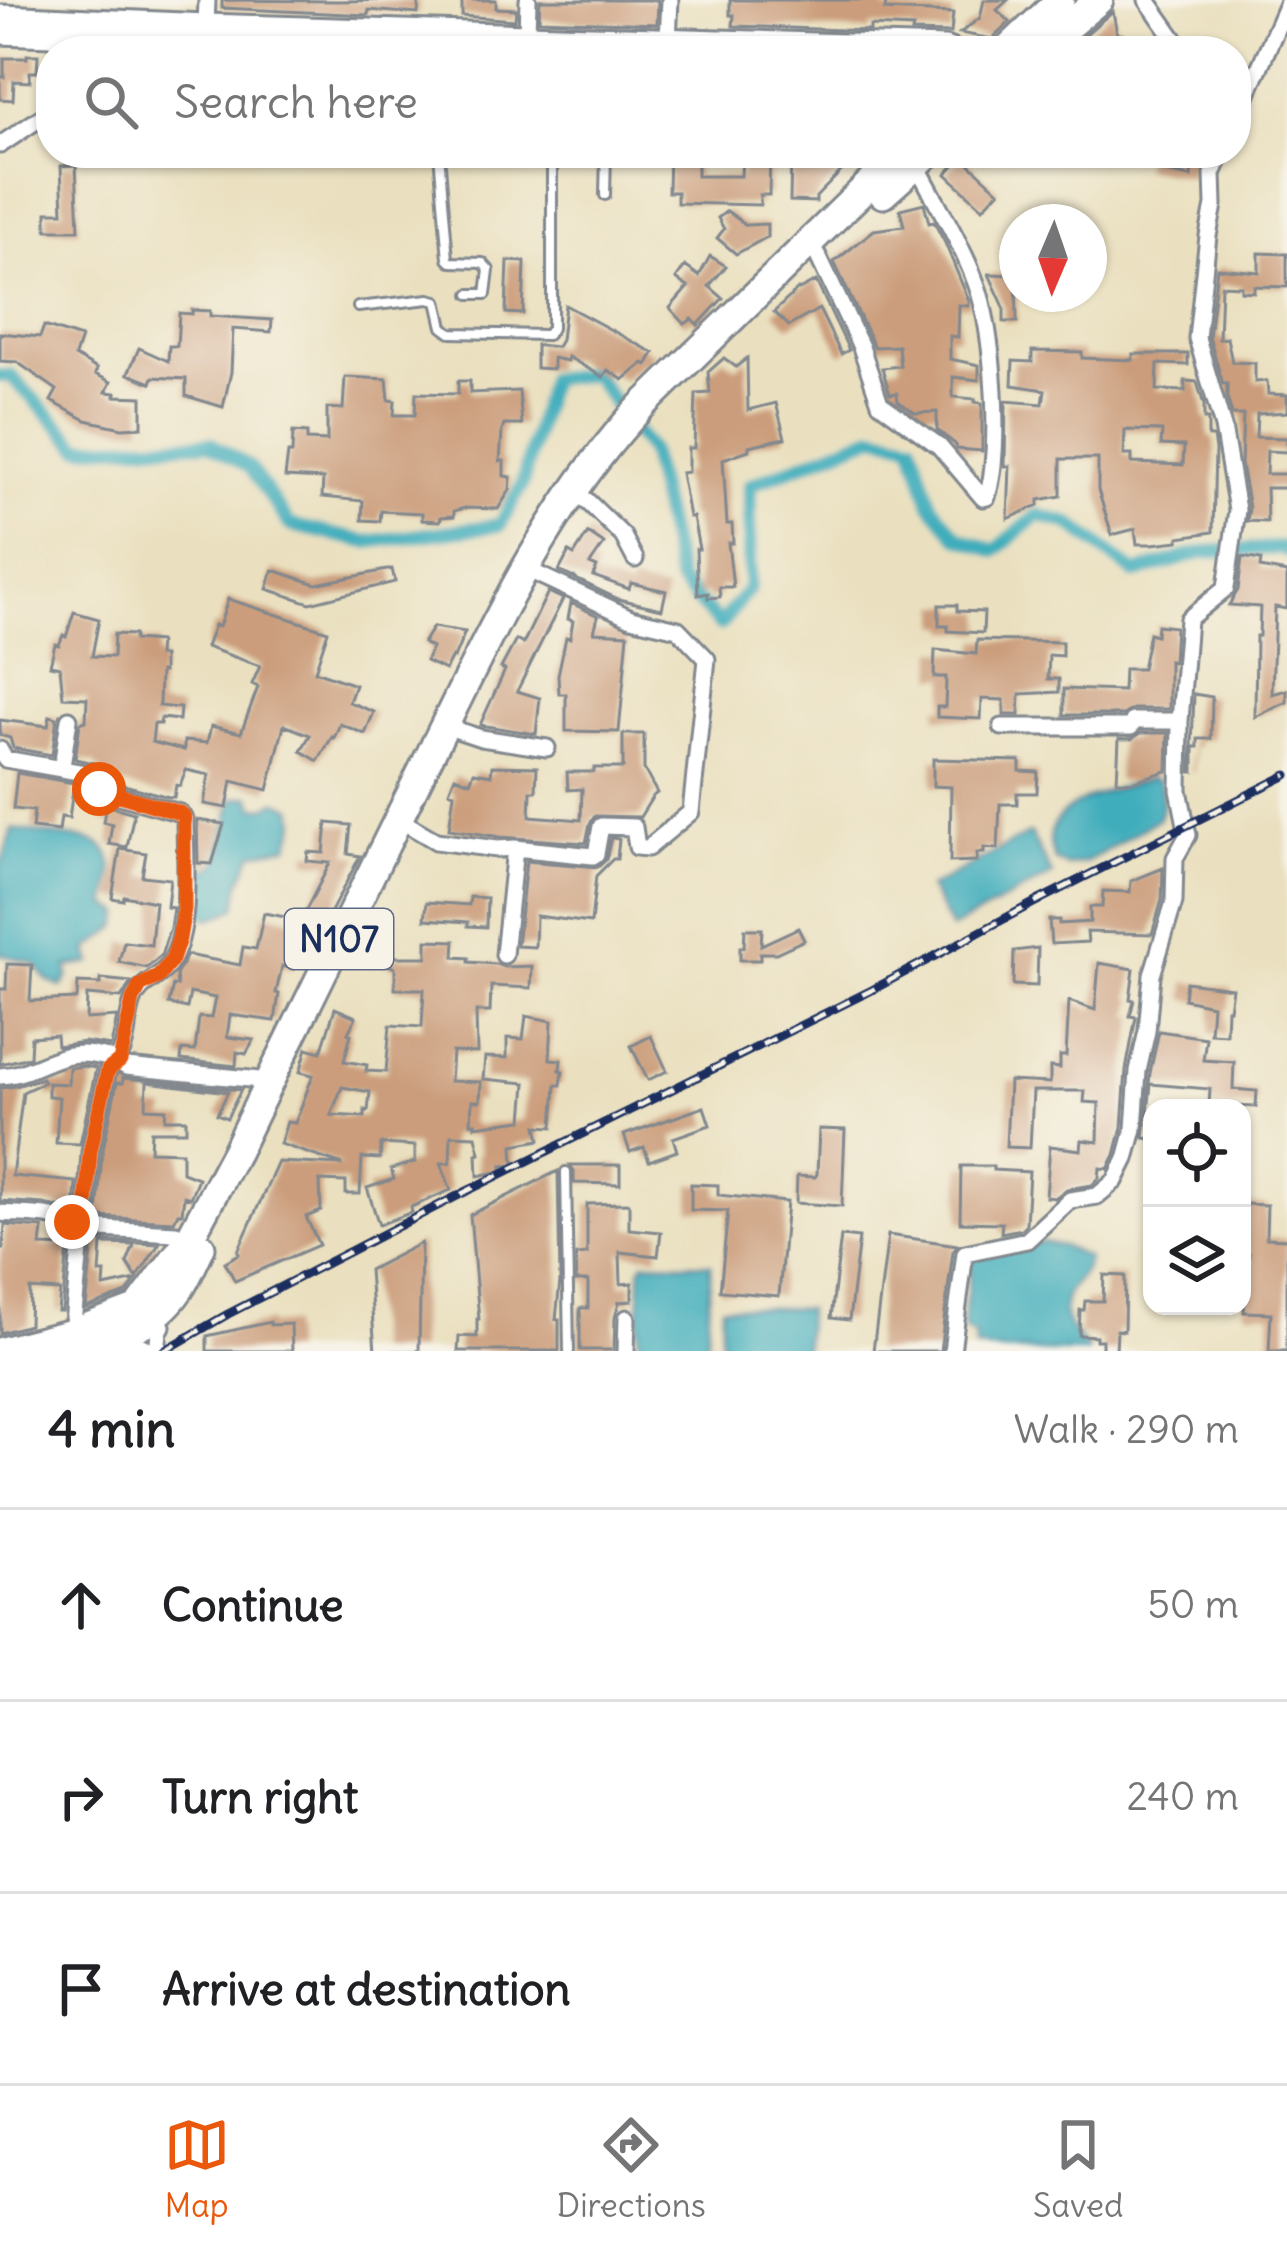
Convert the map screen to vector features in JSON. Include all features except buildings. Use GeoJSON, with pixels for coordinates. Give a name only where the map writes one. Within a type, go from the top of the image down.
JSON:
{"type":"FeatureCollection","features":[{"type":"Feature","properties":{"kind":"highway"},"geometry":{"type":"LineString","coordinates":[[1022,36],[1060,0]]}},
{"type":"Feature","properties":{"kind":"highway"},"geometry":{"type":"LineString","coordinates":[[1056,36],[1099,0]]}},
{"type":"Feature","properties":{"kind":"highway","name":"N107"},"geometry":{"type":"LineString","coordinates":[[68,1344],[138,1308],[189,1239],[500,613],[578,484],[646,412],[904,168]]}},
{"type":"Feature","properties":{"kind":"highway","name":"N107"},"geometry":{"type":"LineString","coordinates":[[646,412],[905,168]]}},
{"type":"Feature","properties":{"kind":"highway","name":"N107"},"geometry":{"type":"LineString","coordinates":[[2,1351],[116,1337],[146,1323],[178,1291],[454,729],[614,445]]}},
{"type":"Feature","properties":{"kind":"street"},"geometry":{"type":"LineString","coordinates":[[206,0],[206,25]]}},
{"type":"Feature","properties":{"kind":"street"},"geometry":{"type":"LineString","coordinates":[[527,34],[528,0]]}},
{"type":"Feature","properties":{"kind":"street"},"geometry":{"type":"LineString","coordinates":[[668,36],[670,0]]}},
{"type":"Feature","properties":{"kind":"street"},"geometry":{"type":"LineString","coordinates":[[1147,0],[1172,36]]}},
{"type":"Feature","properties":{"kind":"street"},"geometry":{"type":"LineString","coordinates":[[1251,69],[1287,4]]}},
{"type":"Feature","properties":{"kind":"street"},"geometry":{"type":"LineString","coordinates":[[0,16],[574,36]]}},
{"type":"Feature","properties":{"kind":"street"},"geometry":{"type":"LineString","coordinates":[[0,33],[36,36]]}},
{"type":"Feature","properties":{"kind":"street"},"geometry":{"type":"LineString","coordinates":[[0,145],[36,121]]}},
{"type":"Feature","properties":{"kind":"street"},"geometry":{"type":"LineString","coordinates":[[817,254],[861,347],[880,403],[933,441],[987,497],[994,396],[978,287],[921,168]]}},
{"type":"Feature","properties":{"kind":"street"},"geometry":{"type":"LineString","coordinates":[[952,1351],[965,1253],[1027,1240],[1070,1200],[1097,1196],[1114,1181],[1134,1129],[1152,975],[1174,902],[1175,858],[1188,835],[1179,790],[1188,619],[1226,588],[1237,510],[1223,427],[1197,338],[1216,168]]}},
{"type":"Feature","properties":{"kind":"street"},"geometry":{"type":"LineString","coordinates":[[586,500],[623,536],[635,559]]}},
{"type":"Feature","properties":{"kind":"street"},"geometry":{"type":"LineString","coordinates":[[406,824],[436,841],[596,856],[604,825],[634,827],[643,847],[691,812],[707,658],[678,629],[631,618],[539,575]]}},
{"type":"Feature","properties":{"kind":"street"},"geometry":{"type":"LineString","coordinates":[[62,767],[69,718]]}},
{"type":"Feature","properties":{"kind":"street"},"geometry":{"type":"LineString","coordinates":[[1002,727],[1131,727],[1132,721],[1180,721]]}},
{"type":"Feature","properties":{"kind":"street"},"geometry":{"type":"LineString","coordinates":[[454,729],[547,748]]}},
{"type":"Feature","properties":{"kind":"street"},"geometry":{"type":"LineString","coordinates":[[0,749],[4,759],[90,774],[102,791],[180,813],[185,820],[179,939],[172,960],[158,977],[140,986],[120,1061],[108,1070],[90,1152],[68,1344]]}},
{"type":"Feature","properties":{"kind":"street"},"geometry":{"type":"LineString","coordinates":[[504,955],[515,848]]}},
{"type":"Feature","properties":{"kind":"street"},"geometry":{"type":"LineString","coordinates":[[0,1076],[24,1073],[56,1056],[84,1053],[120,1061],[126,1067],[269,1081]]}},
{"type":"Feature","properties":{"kind":"street"},"geometry":{"type":"LineString","coordinates":[[0,1213],[49,1217],[82,1228],[176,1233],[189,1239]]}},
{"type":"Feature","properties":{"kind":"street"},"geometry":{"type":"LineString","coordinates":[[626,1351],[627,1318]]}},
{"type":"Feature","properties":{"kind":"street"},"geometry":{"type":"LineString","coordinates":[[116,1337],[156,1351],[163,1326]]}},
{"type":"Feature","properties":{"kind":"lane"},"geometry":{"type":"LineString","coordinates":[[440,168],[448,260],[483,262],[489,270],[488,292],[470,294]]}},
{"type":"Feature","properties":{"kind":"lane"},"geometry":{"type":"LineString","coordinates":[[358,307],[429,299],[437,301],[443,327],[451,333],[547,334],[552,328],[552,168]]}},
{"type":"Feature","properties":{"kind":"lane"},"geometry":{"type":"LineString","coordinates":[[605,196],[606,168]]}},
{"type":"Feature","properties":{"kind":"lane"},"geometry":{"type":"LineString","coordinates":[[566,1172],[569,1351]]}},
{"type":"Feature","properties":{"kind":"water"},"geometry":{"type":"Polygon","coordinates":[[[1152,778],[1160,782],[1162,791],[1158,819],[1087,862],[1068,866],[1055,861],[1050,842],[1064,813],[1097,795],[1152,778]]]}},
{"type":"Feature","properties":{"kind":"water"},"geometry":{"type":"Polygon","coordinates":[[[250,796],[256,808],[276,801],[294,808],[296,823],[289,846],[253,853],[236,908],[211,919],[193,913],[197,873],[215,866],[219,859],[233,798],[250,796]]]}},
{"type":"Feature","properties":{"kind":"water"},"geometry":{"type":"Polygon","coordinates":[[[12,829],[90,841],[110,855],[107,905],[122,913],[119,926],[88,950],[92,963],[67,967],[69,975],[62,987],[48,981],[34,963],[0,954],[0,868],[12,829]]]}},
{"type":"Feature","properties":{"kind":"water"},"geometry":{"type":"Polygon","coordinates":[[[1030,833],[1052,875],[951,929],[929,888],[1030,833]]]}},
{"type":"Feature","properties":{"kind":"water"},"geometry":{"type":"Polygon","coordinates":[[[1043,1242],[1088,1258],[1064,1309],[1068,1324],[1087,1351],[975,1348],[974,1335],[963,1325],[974,1257],[1043,1242]]]}},
{"type":"Feature","properties":{"kind":"water"},"geometry":{"type":"Polygon","coordinates":[[[644,1262],[711,1264],[706,1351],[638,1351],[644,1262]]]}},
{"type":"Feature","properties":{"kind":"water"},"geometry":{"type":"Polygon","coordinates":[[[722,1306],[806,1309],[805,1351],[720,1351],[722,1306]]]}},
{"type":"Feature","properties":{"kind":"waterway"},"geometry":{"type":"LineString","coordinates":[[0,376],[11,376],[80,447],[210,443],[249,467],[290,525],[367,542],[500,525],[522,485],[549,379],[593,374],[649,450],[679,581],[720,625],[749,589],[750,485],[874,435],[912,443],[931,504],[958,537],[995,551],[1038,515],[1070,524],[1135,573],[1203,552],[1287,551]]}},
{"type":"Feature","properties":{"kind":"railway"},"geometry":{"type":"LineString","coordinates":[[164,1351],[461,1194],[872,990],[1287,775]]}},
{"type":"Feature","properties":{"kind":"route"},"geometry":{"type":"LineString","coordinates":[[72,1222],[82,1228],[90,1152],[108,1070],[120,1061],[133,1000],[140,986],[158,977],[172,960],[184,909],[184,817],[99,789]]}}]}
